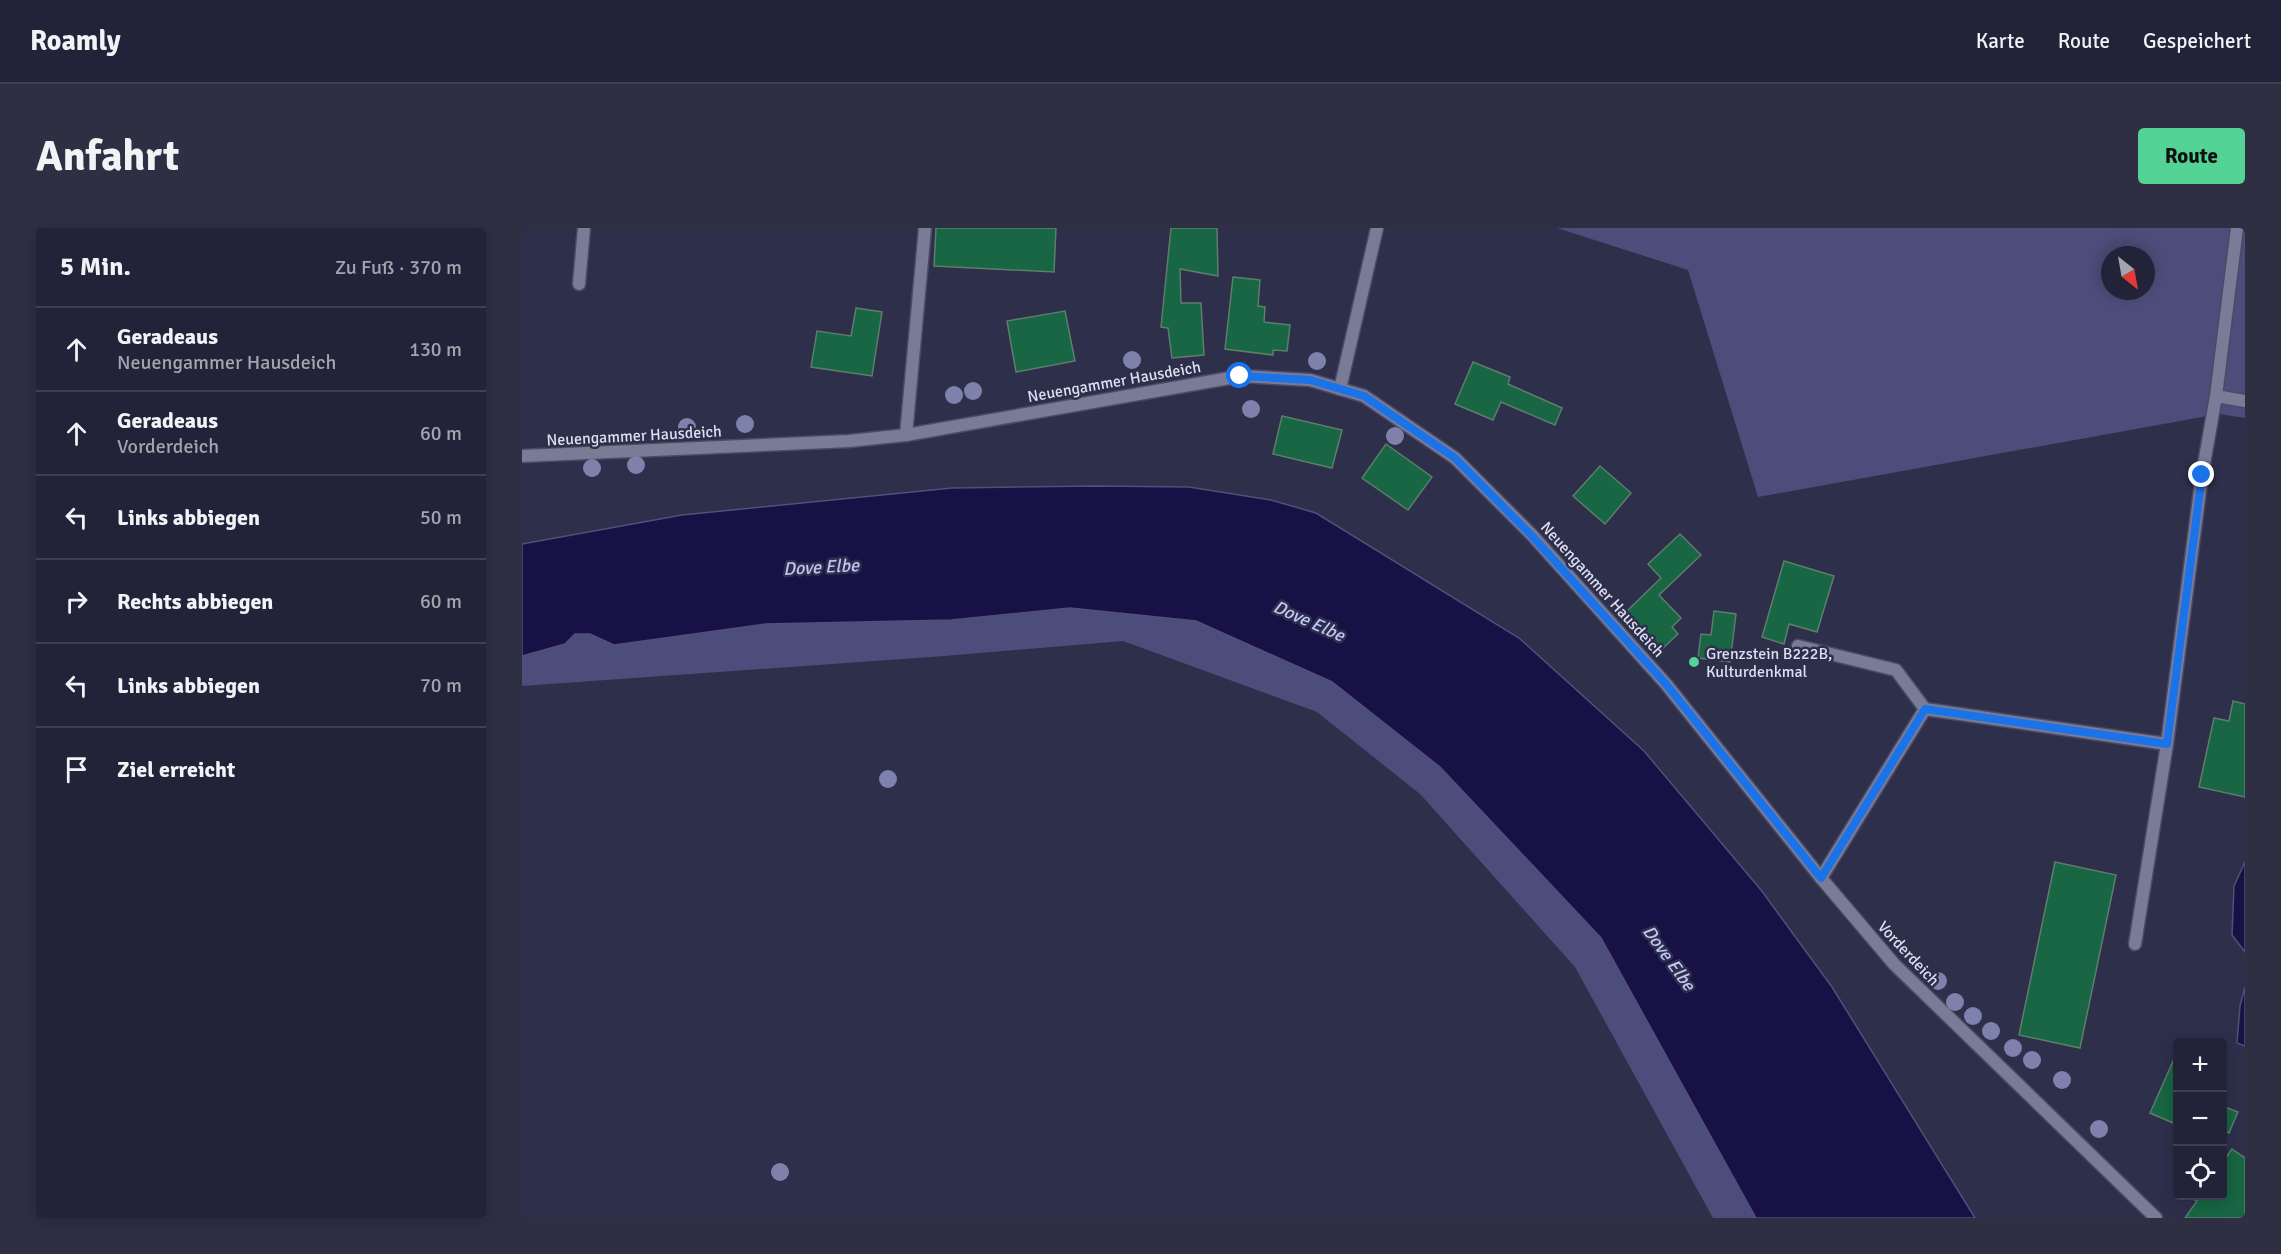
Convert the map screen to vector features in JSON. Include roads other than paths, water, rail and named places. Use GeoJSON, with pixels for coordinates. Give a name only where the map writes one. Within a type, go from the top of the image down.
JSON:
{"type":"FeatureCollection","features":[{"type":"Feature","properties":{"kind":"street"},"geometry":{"type":"LineString","coordinates":[[579,284],[584,228]]}},
{"type":"Feature","properties":{"kind":"street"},"geometry":{"type":"LineString","coordinates":[[906,435],[925,228]]}},
{"type":"Feature","properties":{"kind":"street"},"geometry":{"type":"LineString","coordinates":[[1340,389],[1377,228]]}},
{"type":"Feature","properties":{"kind":"street"},"geometry":{"type":"LineString","coordinates":[[2135,944],[2167,744],[2237,228]]}},
{"type":"Feature","properties":{"kind":"street","name":"Neuengammer Hausdeich"},"geometry":{"type":"LineString","coordinates":[[522,456],[849,441],[906,435],[1240,376],[1310,380],[1364,396],[1455,458],[1532,536],[1666,684]]}},
{"type":"Feature","properties":{"kind":"street"},"geometry":{"type":"LineString","coordinates":[[2216,396],[2245,401]]}},
{"type":"Feature","properties":{"kind":"street"},"geometry":{"type":"LineString","coordinates":[[1798,646],[1896,670],[1925,709],[2167,744]]}},
{"type":"Feature","properties":{"kind":"street","name":"Vorderdeich"},"geometry":{"type":"LineString","coordinates":[[1666,684],[1821,878],[1894,964],[2156,1218]]}},
{"type":"Feature","properties":{"kind":"street"},"geometry":{"type":"LineString","coordinates":[[1821,878],[1925,709]]}},
{"type":"Feature","properties":{"kind":"water","name":"Dove Elbe"},"geometry":{"type":"Polygon","coordinates":[[[1189,487],[1271,500],[1316,513],[1519,638],[1644,751],[1761,890],[1832,987],[1975,1218],[1756,1218],[1601,938],[1440,767],[1332,682],[1196,621],[1070,608],[951,620],[765,624],[614,645],[590,634],[575,634],[565,644],[522,656],[522,544],[682,515],[952,488],[1189,487]]]}},
{"type":"Feature","properties":{"kind":"water"},"geometry":{"type":"Polygon","coordinates":[[[2245,862],[2245,952],[2232,935],[2234,886],[2245,862]]]}},
{"type":"Feature","properties":{"kind":"water"},"geometry":{"type":"Polygon","coordinates":[[[2245,987],[2245,1046],[2237,1043],[2240,1006],[2245,987]]]}},
{"type":"Feature","properties":{"kind":"place","name":"Grenzstein B222B, Kulturdenkmal"},"geometry":{"type":"Point","coordinates":[1694,662]}}]}
